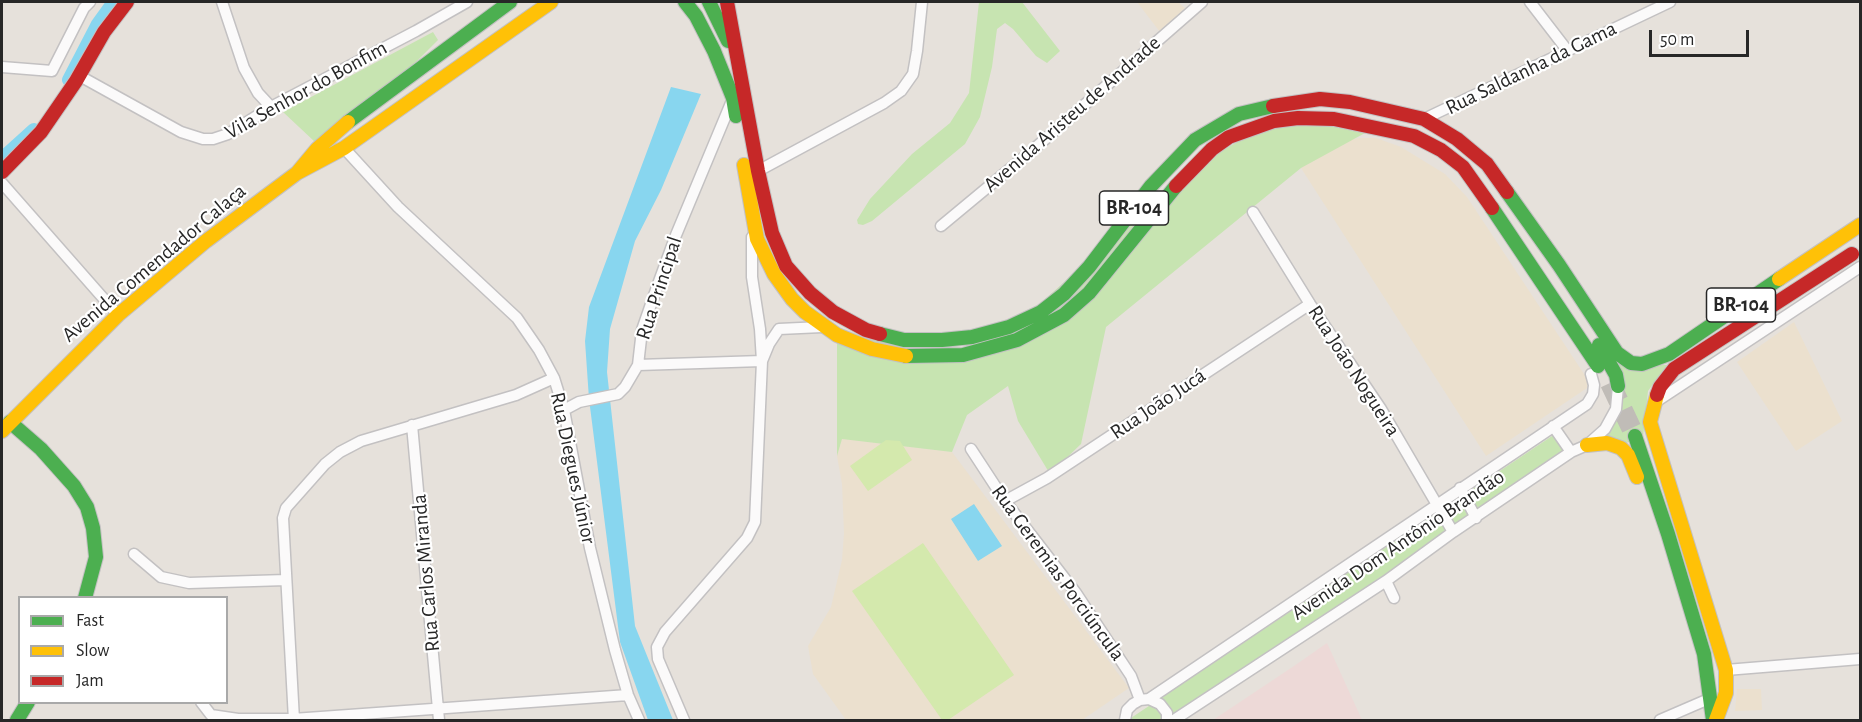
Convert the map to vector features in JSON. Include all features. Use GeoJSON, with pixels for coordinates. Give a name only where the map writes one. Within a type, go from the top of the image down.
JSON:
{"type":"FeatureCollection","features":[{"type":"Feature","properties":{"kind":"main road"},"geometry":{"type":"LineString","coordinates":[[2,172],[41,132],[76,81],[104,32],[127,2]]}},
{"type":"Feature","properties":{"kind":"main road","name":"Avenida Comendador Calaça"},"geometry":{"type":"LineString","coordinates":[[4,421],[21,411],[118,315],[206,241],[297,173],[337,130],[510,2]]}},
{"type":"Feature","properties":{"kind":"main road"},"geometry":{"type":"LineString","coordinates":[[297,173],[344,148],[551,2]]}},
{"type":"Feature","properties":{"kind":"main road","name":"BR-104"},"geometry":{"type":"LineString","coordinates":[[685,2],[696,16],[714,51],[733,98],[757,239],[774,274],[792,299],[805,312],[837,335],[872,349],[906,356],[931,357],[963,355],[1017,340],[1064,315],[1089,293],[1183,177],[1212,149],[1229,137],[1274,121],[1298,118],[1334,119],[1407,143],[1446,165],[1575,346],[1595,370]]}},
{"type":"Feature","properties":{"kind":"main road"},"geometry":{"type":"LineString","coordinates":[[710,2],[725,37],[739,58]]}},
{"type":"Feature","properties":{"kind":"main road","name":"BR-104"},"geometry":{"type":"LineString","coordinates":[[727,2],[758,171],[772,233],[786,266],[810,293],[833,312],[866,330],[904,340],[972,337],[1009,327],[1041,312],[1089,267],[1151,186],[1195,140],[1239,114],[1288,102],[1320,99],[1350,102],[1424,119],[1457,140],[1487,164],[1559,265],[1617,353],[1631,363],[1642,363],[1669,354],[1860,225]]}},
{"type":"Feature","properties":{"kind":"main road"},"geometry":{"type":"LineString","coordinates":[[1715,720],[1726,693],[1725,670],[1650,422],[1654,403],[1660,387],[1674,369],[1852,254]]}},
{"type":"Feature","properties":{"kind":"main road"},"geometry":{"type":"LineString","coordinates":[[1559,265],[1565,291],[1608,360],[1616,375],[1618,386]]}},
{"type":"Feature","properties":{"kind":"main road"},"geometry":{"type":"LineString","coordinates":[[21,411],[41,449]]}},
{"type":"Feature","properties":{"kind":"main road"},"geometry":{"type":"LineString","coordinates":[[4,421],[41,449],[75,486],[87,507],[93,528],[96,557],[85,596]]}},
{"type":"Feature","properties":{"kind":"main road"},"geometry":{"type":"LineString","coordinates":[[1635,436],[1668,534],[1704,654],[1715,720]]}},
{"type":"Feature","properties":{"kind":"main road"},"geometry":{"type":"LineString","coordinates":[[1587,446],[1607,443],[1621,448],[1628,455],[1635,470],[1677,601],[1697,630]]}},
{"type":"Feature","properties":{"kind":"main road"},"geometry":{"type":"LineString","coordinates":[[17,720],[27,704]]}},
{"type":"Feature","properties":{"kind":"street"},"geometry":{"type":"LineString","coordinates":[[2,67],[52,71],[84,8],[90,2]]}},
{"type":"Feature","properties":{"kind":"street"},"geometry":{"type":"LineString","coordinates":[[222,2],[244,68],[258,93],[272,106]]}},
{"type":"Feature","properties":{"kind":"street","name":"Vila Senhor do Bonfim"},"geometry":{"type":"LineString","coordinates":[[78,75],[181,132],[213,140],[228,134],[272,106],[467,2]]}},
{"type":"Feature","properties":{"kind":"street"},"geometry":{"type":"LineString","coordinates":[[758,171],[884,104],[901,91],[913,74],[922,2]]}},
{"type":"Feature","properties":{"kind":"street","name":"Avenida Aristeu de Andrade"},"geometry":{"type":"LineString","coordinates":[[941,226],[1035,148],[1202,2]]}},
{"type":"Feature","properties":{"kind":"street"},"geometry":{"type":"LineString","coordinates":[[1530,2],[1567,50]]}},
{"type":"Feature","properties":{"kind":"street","name":"Rua Saldanha da Gama"},"geometry":{"type":"LineString","coordinates":[[1424,119],[1670,2]]}},
{"type":"Feature","properties":{"kind":"street","name":"Rua Principal"},"geometry":{"type":"LineString","coordinates":[[733,98],[676,235],[653,298],[642,330],[638,365],[762,361]]}},
{"type":"Feature","properties":{"kind":"street","name":"Rua Diegues Júnior"},"geometry":{"type":"LineString","coordinates":[[344,148],[399,207],[517,318],[539,350],[554,378],[564,410],[590,548],[615,650],[628,695],[639,720]]}},
{"type":"Feature","properties":{"kind":"street"},"geometry":{"type":"LineString","coordinates":[[2,183],[118,315]]}},
{"type":"Feature","properties":{"kind":"street","name":"Rua João Nogueira"},"geometry":{"type":"LineString","coordinates":[[1253,212],[1310,304],[1381,409],[1453,532]]}},
{"type":"Feature","properties":{"kind":"street"},"geometry":{"type":"LineString","coordinates":[[684,720],[658,659],[657,647],[665,632],[747,538],[756,522],[762,361],[752,277],[752,216]]}},
{"type":"Feature","properties":{"kind":"street"},"geometry":{"type":"LineString","coordinates":[[1654,403],[1860,267]]}},
{"type":"Feature","properties":{"kind":"street","name":"Rua João Jucá"},"geometry":{"type":"LineString","coordinates":[[1005,501],[1047,478],[1310,304]]}},
{"type":"Feature","properties":{"kind":"street"},"geometry":{"type":"LineString","coordinates":[[762,361],[779,329],[825,327]]}},
{"type":"Feature","properties":{"kind":"street"},"geometry":{"type":"LineString","coordinates":[[564,410],[579,402],[618,394],[638,365]]}},
{"type":"Feature","properties":{"kind":"street","name":"Avenida Dom Antônio Brandão"},"geometry":{"type":"LineString","coordinates":[[1124,720],[1127,710],[1587,404],[1593,394],[1595,370]]}},
{"type":"Feature","properties":{"kind":"street"},"geometry":{"type":"LineString","coordinates":[[293,720],[283,518],[286,508],[325,464],[340,452],[361,441],[516,395],[554,378]]}},
{"type":"Feature","properties":{"kind":"street","name":"Avenida Dom Antônio Brandão"},"geometry":{"type":"LineString","coordinates":[[1174,720],[1386,581],[1453,532],[1571,452],[1587,446],[1605,429],[1616,409],[1618,386]]}},
{"type":"Feature","properties":{"kind":"street","name":"Rua Carlos Miranda"},"geometry":{"type":"LineString","coordinates":[[412,425],[439,715]]}},
{"type":"Feature","properties":{"kind":"street"},"geometry":{"type":"LineString","coordinates":[[1553,426],[1571,452]]}},
{"type":"Feature","properties":{"kind":"street","name":"Rua Geremias Porciúncula"},"geometry":{"type":"LineString","coordinates":[[971,449],[1005,501],[1076,593],[1144,699],[1160,704],[1167,713],[1167,720]]}},
{"type":"Feature","properties":{"kind":"street"},"geometry":{"type":"LineString","coordinates":[[1460,488],[1476,518]]}},
{"type":"Feature","properties":{"kind":"street"},"geometry":{"type":"LineString","coordinates":[[134,554],[161,577],[189,583],[286,580]]}},
{"type":"Feature","properties":{"kind":"street"},"geometry":{"type":"LineString","coordinates":[[1386,581],[1394,597]]}},
{"type":"Feature","properties":{"kind":"street"},"geometry":{"type":"LineString","coordinates":[[1725,670],[1860,659]]}},
{"type":"Feature","properties":{"kind":"street"},"geometry":{"type":"LineString","coordinates":[[203,704],[211,715],[238,719],[293,720],[439,715],[628,695]]}},
{"type":"Feature","properties":{"kind":"street"},"geometry":{"type":"LineString","coordinates":[[1660,720],[1711,698]]}},
{"type":"Feature","properties":{"kind":"shaded area"},"geometry":{"type":"Polygon","coordinates":[[[1137,2],[1178,2],[1185,8],[1160,32],[1137,2]]]}},
{"type":"Feature","properties":{"kind":"shaded area"},"geometry":{"type":"Polygon","coordinates":[[[1359,138],[1376,138],[1401,147],[1445,174],[1467,197],[1588,380],[1587,388],[1486,456],[1301,168],[1316,153],[1335,143],[1359,138]]]}},
{"type":"Feature","properties":{"kind":"shaded area"},"geometry":{"type":"Polygon","coordinates":[[[1794,322],[1842,421],[1796,451],[1737,362],[1794,322]]]}},
{"type":"Feature","properties":{"kind":"shaded area"},"geometry":{"type":"Polygon","coordinates":[[[842,438],[952,452],[1129,688],[1082,720],[846,720],[813,674],[808,646],[831,607],[842,560],[844,533],[842,484],[837,456],[842,438]]]}},
{"type":"Feature","properties":{"kind":"shaded area"},"geometry":{"type":"Polygon","coordinates":[[[1327,643],[1362,720],[1213,720],[1294,666],[1327,643]]]}},
{"type":"Feature","properties":{"kind":"shaded area"},"geometry":{"type":"Polygon","coordinates":[[[1737,689],[1761,689],[1762,710],[1735,711],[1737,689]]]}},
{"type":"Feature","properties":{"kind":"green space"},"geometry":{"type":"Polygon","coordinates":[[[979,2],[1022,2],[1060,51],[1047,63],[1036,56],[1005,23],[997,29],[992,67],[980,117],[965,144],[872,221],[863,225],[858,224],[857,220],[870,199],[912,154],[950,123],[969,93],[979,2]]]}},
{"type":"Feature","properties":{"kind":"green space"},"geometry":{"type":"Polygon","coordinates":[[[433,32],[438,40],[412,66],[315,142],[283,112],[433,32]]]}},
{"type":"Feature","properties":{"kind":"green space"},"geometry":{"type":"Polygon","coordinates":[[[1274,121],[1376,127],[1301,168],[1106,327],[1081,444],[1050,474],[1018,421],[1008,386],[967,415],[952,452],[842,439],[837,456],[837,335],[988,350],[1192,168],[1274,121]]]}},
{"type":"Feature","properties":{"kind":"green space"},"geometry":{"type":"Polygon","coordinates":[[[1618,363],[1667,365],[1648,391],[1643,437],[1626,443],[1600,438],[1620,409],[1618,363]]]}},
{"type":"Feature","properties":{"kind":"green space"},"geometry":{"type":"Polygon","coordinates":[[[1555,434],[1568,461],[1182,720],[1128,720],[1555,434]]]}},
{"type":"Feature","properties":{"kind":"green space"},"geometry":{"type":"Polygon","coordinates":[[[886,440],[900,441],[912,460],[868,491],[850,466],[886,440]]]}},
{"type":"Feature","properties":{"kind":"green space"},"geometry":{"type":"Polygon","coordinates":[[[923,543],[1014,675],[948,720],[942,720],[852,591],[923,543]]]}},
{"type":"Feature","properties":{"kind":"water"},"geometry":{"type":"Polygon","coordinates":[[[671,87],[701,94],[661,190],[635,241],[610,329],[607,372],[635,626],[673,720],[648,720],[620,642],[589,399],[585,341],[589,307],[671,87]]]}},
{"type":"Feature","properties":{"kind":"water"},"geometry":{"type":"Polygon","coordinates":[[[974,504],[1002,546],[978,561],[951,519],[974,504]]]}},
{"type":"Feature","properties":{"kind":"waterway"},"geometry":{"type":"LineString","coordinates":[[69,80],[98,24],[114,2]]}},
{"type":"Feature","properties":{"kind":"waterway"},"geometry":{"type":"LineString","coordinates":[[2,159],[34,130]]}},
{"type":"Feature","properties":{"kind":"tunnel"},"geometry":{"type":"LineString","coordinates":[[1610,383],[1635,436]]}},
{"type":"Feature","properties":{"kind":"traffic: fast"},"geometry":{"type":"LineString","coordinates":[[348,122],[510,2]]}},
{"type":"Feature","properties":{"kind":"traffic: fast"},"geometry":{"type":"LineString","coordinates":[[685,2],[696,16],[714,51],[733,98],[736,116]]}},
{"type":"Feature","properties":{"kind":"traffic: fast"},"geometry":{"type":"LineString","coordinates":[[709,2],[728,41]]}},
{"type":"Feature","properties":{"kind":"traffic: fast"},"geometry":{"type":"LineString","coordinates":[[880,334],[904,340],[972,337],[1009,327],[1041,312],[1064,294],[1089,267],[1151,186],[1195,140],[1239,114],[1273,106]]}},
{"type":"Feature","properties":{"kind":"traffic: fast"},"geometry":{"type":"LineString","coordinates":[[906,356],[963,355],[1017,340],[1064,315],[1089,293],[1176,186]]}},
{"type":"Feature","properties":{"kind":"traffic: fast"},"geometry":{"type":"LineString","coordinates":[[1507,192],[1617,353],[1631,363],[1642,364],[1669,354],[1779,279]]}},
{"type":"Feature","properties":{"kind":"traffic: fast"},"geometry":{"type":"LineString","coordinates":[[1492,208],[1598,366]]}},
{"type":"Feature","properties":{"kind":"traffic: fast"},"geometry":{"type":"LineString","coordinates":[[1599,345],[1616,375],[1618,386]]}},
{"type":"Feature","properties":{"kind":"traffic: fast"},"geometry":{"type":"LineString","coordinates":[[10,422],[41,449],[74,486],[87,507],[93,528],[96,557],[86,596]]}},
{"type":"Feature","properties":{"kind":"traffic: fast"},"geometry":{"type":"LineString","coordinates":[[1635,436],[1668,534],[1704,654],[1713,720]]}},
{"type":"Feature","properties":{"kind":"traffic: fast"},"geometry":{"type":"LineString","coordinates":[[17,720],[27,704]]}},
{"type":"Feature","properties":{"kind":"traffic: slow"},"geometry":{"type":"LineString","coordinates":[[297,173],[344,148],[551,2]]}},
{"type":"Feature","properties":{"kind":"traffic: slow"},"geometry":{"type":"LineString","coordinates":[[2,431],[118,315],[206,241],[297,173],[317,149],[348,122]]}},
{"type":"Feature","properties":{"kind":"traffic: slow"},"geometry":{"type":"LineString","coordinates":[[744,165],[757,239],[774,274],[792,299],[805,312],[837,335],[872,349],[906,356]]}},
{"type":"Feature","properties":{"kind":"traffic: slow"},"geometry":{"type":"LineString","coordinates":[[1779,279],[1860,225]]}},
{"type":"Feature","properties":{"kind":"traffic: slow"},"geometry":{"type":"LineString","coordinates":[[1657,395],[1650,422],[1726,670],[1726,693],[1716,720]]}},
{"type":"Feature","properties":{"kind":"traffic: slow"},"geometry":{"type":"LineString","coordinates":[[1587,445],[1607,443],[1621,448],[1628,455],[1637,477]]}},
{"type":"Feature","properties":{"kind":"traffic: jam"},"geometry":{"type":"LineString","coordinates":[[2,172],[41,132],[76,81],[104,32],[127,2]]}},
{"type":"Feature","properties":{"kind":"traffic: jam"},"geometry":{"type":"LineString","coordinates":[[727,2],[758,171],[772,233],[786,266],[810,293],[833,312],[866,330],[880,334]]}},
{"type":"Feature","properties":{"kind":"traffic: jam"},"geometry":{"type":"LineString","coordinates":[[1273,106],[1320,99],[1350,102],[1424,119],[1457,139],[1487,164],[1507,192]]}},
{"type":"Feature","properties":{"kind":"traffic: jam"},"geometry":{"type":"LineString","coordinates":[[1176,186],[1212,149],[1229,137],[1274,121],[1298,118],[1334,119],[1414,136],[1441,150],[1463,167],[1492,208]]}},
{"type":"Feature","properties":{"kind":"traffic: jam"},"geometry":{"type":"LineString","coordinates":[[1657,395],[1660,387],[1674,369],[1852,254]]}}]}
